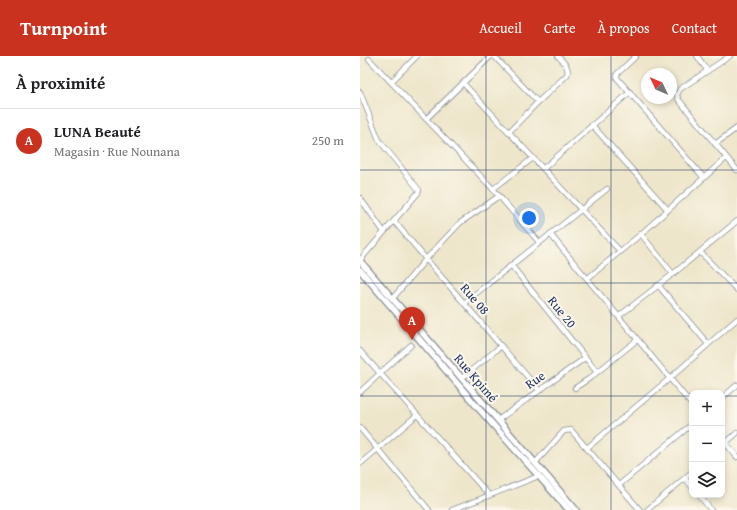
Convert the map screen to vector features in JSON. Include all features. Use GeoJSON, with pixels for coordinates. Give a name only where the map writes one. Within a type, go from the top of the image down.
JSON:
{"type":"FeatureCollection","features":[{"type":"Feature","properties":{"kind":"main road","name":"Rue Kpimé"},"geometry":{"type":"LineString","coordinates":[[360,260],[576,510]]}},
{"type":"Feature","properties":{"kind":"main road","name":"Rue Kpimé"},"geometry":{"type":"LineString","coordinates":[[360,270],[480,410],[569,510]]}},
{"type":"Feature","properties":{"kind":"street"},"geometry":{"type":"LineString","coordinates":[[391,82],[417,56]]}},
{"type":"Feature","properties":{"kind":"street"},"geometry":{"type":"LineString","coordinates":[[426,119],[490,56]]}},
{"type":"Feature","properties":{"kind":"street"},"geometry":{"type":"LineString","coordinates":[[494,56],[538,102]]}},
{"type":"Feature","properties":{"kind":"street"},"geometry":{"type":"LineString","coordinates":[[509,132],[567,75],[567,68],[558,56]]}},
{"type":"Feature","properties":{"kind":"street"},"geometry":{"type":"LineString","coordinates":[[636,56],[617,76],[704,178]]}},
{"type":"Feature","properties":{"kind":"street"},"geometry":{"type":"LineString","coordinates":[[697,56],[707,70]]}},
{"type":"Feature","properties":{"kind":"street"},"geometry":{"type":"LineString","coordinates":[[730,56],[680,89],[677,95],[678,99],[737,170]]}},
{"type":"Feature","properties":{"kind":"street"},"geometry":{"type":"LineString","coordinates":[[369,59],[493,189],[539,242]]}},
{"type":"Feature","properties":{"kind":"street"},"geometry":{"type":"LineString","coordinates":[[463,83],[620,251]]}},
{"type":"Feature","properties":{"kind":"street"},"geometry":{"type":"LineString","coordinates":[[360,92],[379,140],[418,189],[418,193],[360,260]]}},
{"type":"Feature","properties":{"kind":"street"},"geometry":{"type":"LineString","coordinates":[[544,168],[630,92]]}},
{"type":"Feature","properties":{"kind":"street"},"geometry":{"type":"LineString","coordinates":[[592,126],[668,210]]}},
{"type":"Feature","properties":{"kind":"street"},"geometry":{"type":"LineString","coordinates":[[715,144],[737,128]]}},
{"type":"Feature","properties":{"kind":"street"},"geometry":{"type":"LineString","coordinates":[[493,189],[533,158]]}},
{"type":"Feature","properties":{"kind":"street"},"geometry":{"type":"LineString","coordinates":[[588,278],[641,234],[726,158]]}},
{"type":"Feature","properties":{"kind":"street"},"geometry":{"type":"LineString","coordinates":[[464,303],[607,189]]}},
{"type":"Feature","properties":{"kind":"street"},"geometry":{"type":"LineString","coordinates":[[393,298],[462,220],[499,196]]}},
{"type":"Feature","properties":{"kind":"street"},"geometry":{"type":"LineString","coordinates":[[360,198],[384,232]]}},
{"type":"Feature","properties":{"kind":"street","name":"Rue 08"},"geometry":{"type":"LineString","coordinates":[[394,221],[539,390]]}},
{"type":"Feature","properties":{"kind":"street"},"geometry":{"type":"LineString","coordinates":[[619,316],[737,221]]}},
{"type":"Feature","properties":{"kind":"street"},"geometry":{"type":"LineString","coordinates":[[550,234],[689,402]]}},
{"type":"Feature","properties":{"kind":"street"},"geometry":{"type":"LineString","coordinates":[[641,234],[673,274]]}},
{"type":"Feature","properties":{"kind":"street"},"geometry":{"type":"LineString","coordinates":[[700,252],[737,290]]}},
{"type":"Feature","properties":{"kind":"street","name":"Rue 20"},"geometry":{"type":"LineString","coordinates":[[511,265],[597,372]]}},
{"type":"Feature","properties":{"kind":"street"},"geometry":{"type":"LineString","coordinates":[[658,285],[708,344]]}},
{"type":"Feature","properties":{"kind":"street"},"geometry":{"type":"LineString","coordinates":[[587,448],[737,319]]}},
{"type":"Feature","properties":{"kind":"street"},"geometry":{"type":"LineString","coordinates":[[575,388],[587,381],[637,340]]}},
{"type":"Feature","properties":{"kind":"street"},"geometry":{"type":"LineString","coordinates":[[360,392],[411,345]]}},
{"type":"Feature","properties":{"kind":"street"},"geometry":{"type":"LineString","coordinates":[[462,378],[501,346]]}},
{"type":"Feature","properties":{"kind":"street"},"geometry":{"type":"LineString","coordinates":[[360,351],[489,495]]}},
{"type":"Feature","properties":{"kind":"street","name":"Rue"},"geometry":{"type":"LineString","coordinates":[[498,420],[585,358]]}},
{"type":"Feature","properties":{"kind":"street"},"geometry":{"type":"LineString","coordinates":[[725,395],[737,385]]}},
{"type":"Feature","properties":{"kind":"street"},"geometry":{"type":"LineString","coordinates":[[360,464],[417,415]]}},
{"type":"Feature","properties":{"kind":"street"},"geometry":{"type":"LineString","coordinates":[[619,485],[690,426]]}},
{"type":"Feature","properties":{"kind":"street"},"geometry":{"type":"LineString","coordinates":[[360,428],[429,510]]}},
{"type":"Feature","properties":{"kind":"street"},"geometry":{"type":"LineString","coordinates":[[535,463],[564,432],[567,430],[573,432],[640,510]]}},
{"type":"Feature","properties":{"kind":"street"},"geometry":{"type":"LineString","coordinates":[[725,442],[737,433]]}},
{"type":"Feature","properties":{"kind":"street"},"geometry":{"type":"LineString","coordinates":[[725,445],[737,457]]}},
{"type":"Feature","properties":{"kind":"street"},"geometry":{"type":"LineString","coordinates":[[648,510],[689,475]]}},
{"type":"Feature","properties":{"kind":"street"},"geometry":{"type":"LineString","coordinates":[[452,510],[539,476]]}},
{"type":"Feature","properties":{"kind":"street"},"geometry":{"type":"LineString","coordinates":[[685,478],[689,483]]}},
{"type":"Feature","properties":{"kind":"street"},"geometry":{"type":"LineString","coordinates":[[701,498],[711,510]]}},
{"type":"Feature","properties":{"kind":"place","name":"LUNA Beauté"},"geometry":{"type":"Point","coordinates":[412,340]}}]}
